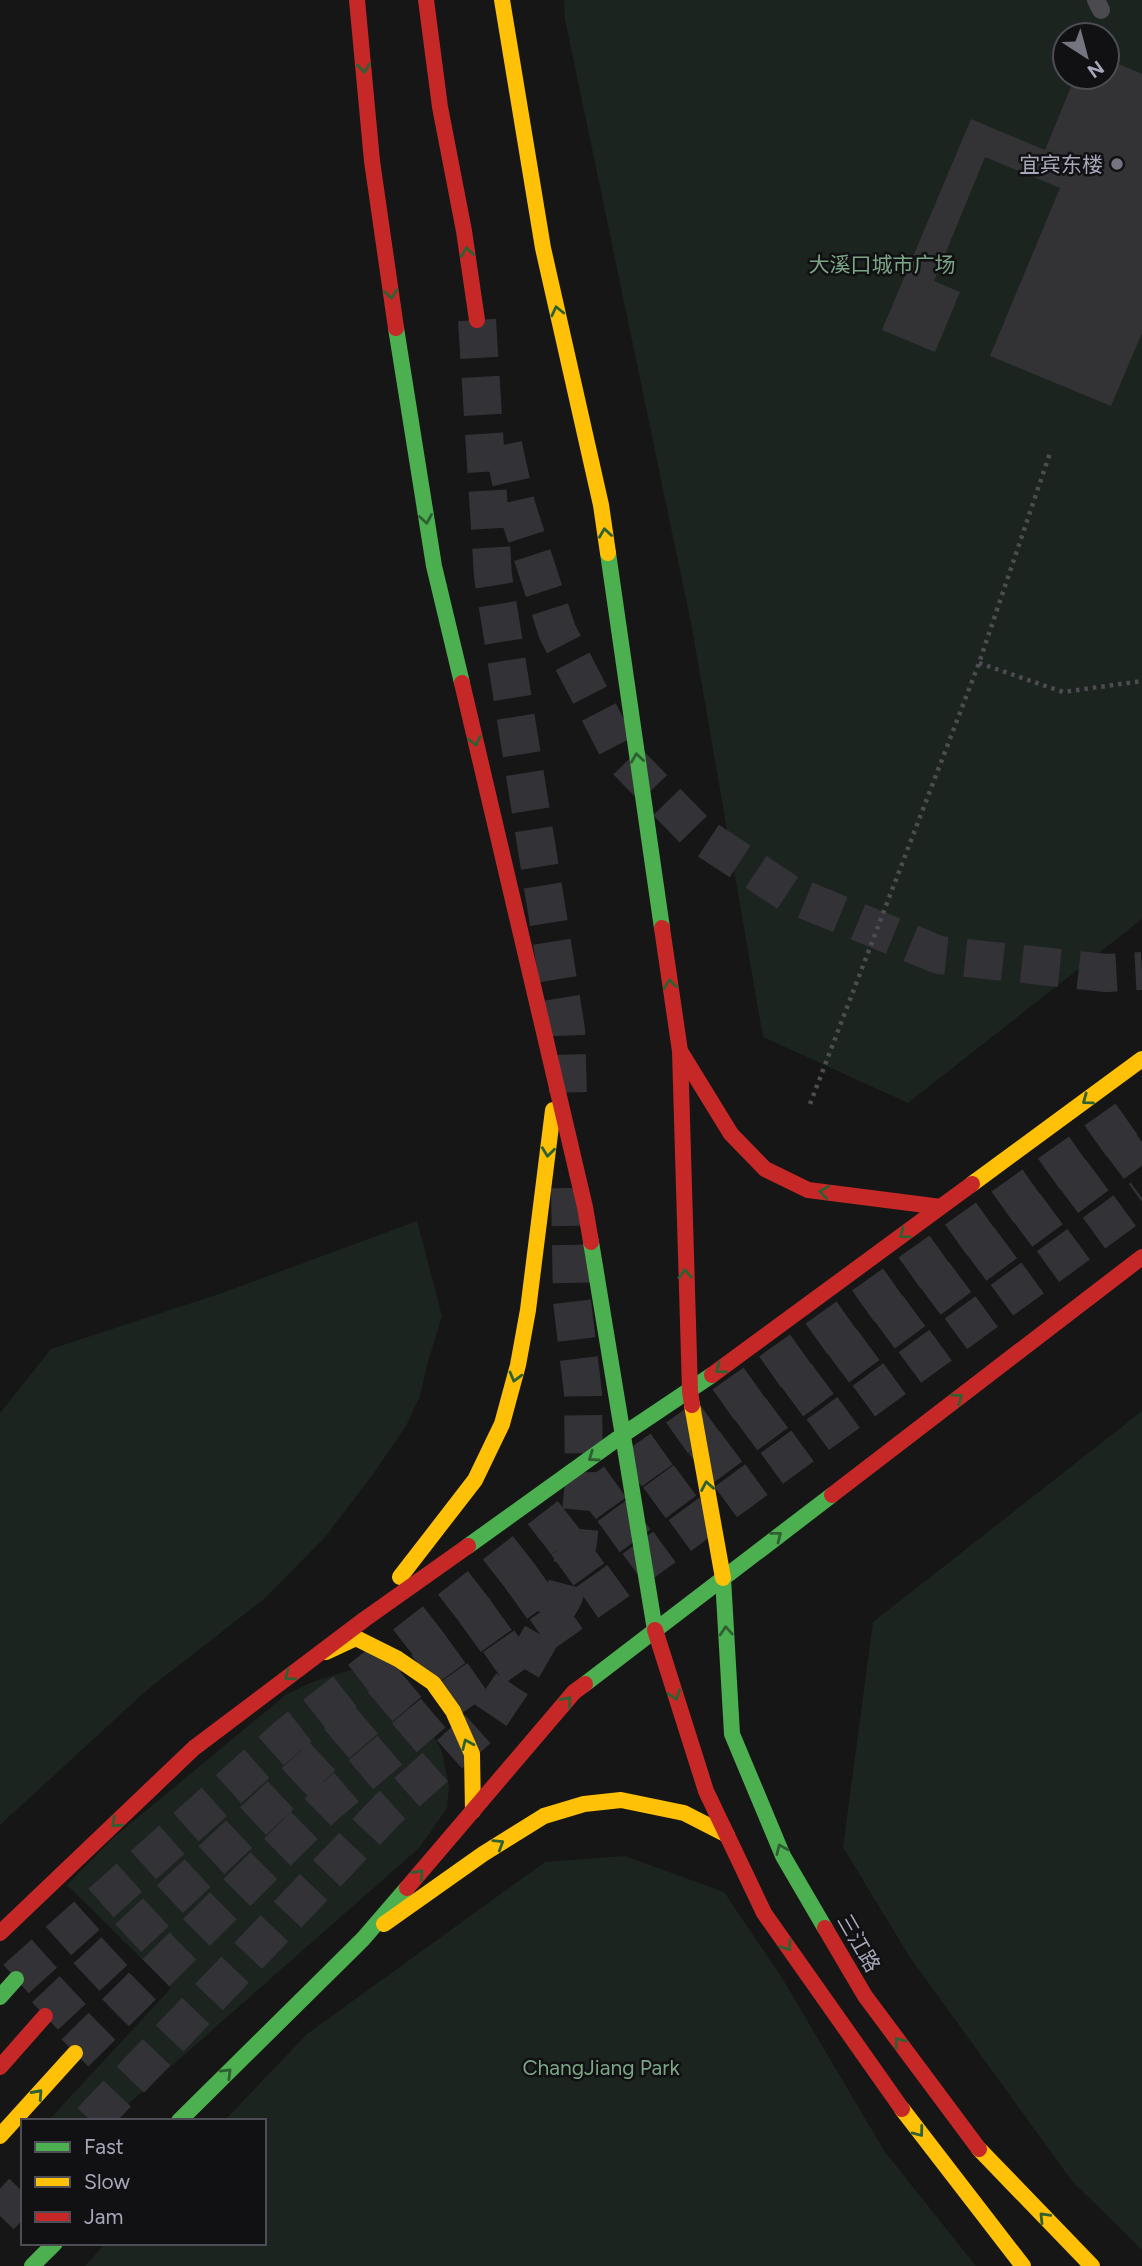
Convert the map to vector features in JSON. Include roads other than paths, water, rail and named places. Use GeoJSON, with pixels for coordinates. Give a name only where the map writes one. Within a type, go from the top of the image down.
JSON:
{"type":"FeatureCollection","features":[{"type":"Feature","properties":{"kind":"main road"},"geometry":{"type":"LineString","coordinates":[[357,0],[372,161],[402,374],[434,566],[585,1207],[655,1630],[706,1791],[764,1913],[893,2098],[1023,2266]]}},
{"type":"Feature","properties":{"kind":"main road"},"geometry":{"type":"LineString","coordinates":[[425,0],[440,107],[464,231],[477,320]]}},
{"type":"Feature","properties":{"kind":"main road","name":"三江路"},"geometry":{"type":"LineString","coordinates":[[502,0],[542,248],[601,505],[680,1051],[690,1391],[723,1578],[732,1734],[783,1856],[865,1996],[972,2139],[1092,2266]]}},
{"type":"Feature","properties":{"kind":"main road"},"geometry":{"type":"LineString","coordinates":[[680,1051],[731,1134],[765,1169],[808,1190],[941,1207]]}},
{"type":"Feature","properties":{"kind":"main road"},"geometry":{"type":"LineString","coordinates":[[0,1933],[194,1748],[365,1619],[624,1434],[690,1391],[1142,1059]]}},
{"type":"Feature","properties":{"kind":"main road"},"geometry":{"type":"LineString","coordinates":[[365,1619],[475,1480],[502,1424],[518,1365],[528,1310],[556,1084]]}},
{"type":"Feature","properties":{"kind":"main road"},"geometry":{"type":"LineString","coordinates":[[181,2119],[363,1939],[574,1692],[1142,1257]]}},
{"type":"Feature","properties":{"kind":"main road"},"geometry":{"type":"LineString","coordinates":[[316,1656],[356,1638],[398,1659],[433,1683],[453,1711],[472,1754],[473,1811]]}},
{"type":"Feature","properties":{"kind":"main road"},"geometry":{"type":"LineString","coordinates":[[363,1939],[483,1854],[544,1816],[584,1804],[621,1800],[684,1813],[727,1835]]}},
{"type":"Feature","properties":{"kind":"main road"},"geometry":{"type":"LineString","coordinates":[[0,1997],[16,1979]]}},
{"type":"Feature","properties":{"kind":"main road"},"geometry":{"type":"LineString","coordinates":[[0,2067],[45,2016]]}},
{"type":"Feature","properties":{"kind":"main road"},"geometry":{"type":"LineString","coordinates":[[0,2136],[75,2053]]}},
{"type":"Feature","properties":{"kind":"main road"},"geometry":{"type":"LineString","coordinates":[[32,2266],[53,2245]]}},
{"type":"Feature","properties":{"kind":"tunnel"},"geometry":{"type":"LineString","coordinates":[[477,320],[493,576],[566,1030],[568,1096]]}},
{"type":"Feature","properties":{"kind":"tunnel"},"geometry":{"type":"LineString","coordinates":[[503,445],[517,508],[557,631],[621,755],[697,833],[788,893],[939,955],[1106,973],[1142,971]]}},
{"type":"Feature","properties":{"kind":"tunnel"},"geometry":{"type":"LineString","coordinates":[[16,1979],[289,1735],[591,1499],[1142,1108]]}},
{"type":"Feature","properties":{"kind":"tunnel"},"geometry":{"type":"LineString","coordinates":[[45,2016],[328,1751],[426,1668],[611,1535],[1142,1142]]}},
{"type":"Feature","properties":{"kind":"tunnel"},"geometry":{"type":"LineString","coordinates":[[93,2119],[388,1809],[487,1721],[522,1669],[564,1596],[578,1542],[584,1482],[583,1393],[572,1301],[570,1188]]}},
{"type":"Feature","properties":{"kind":"tunnel"},"geometry":{"type":"LineString","coordinates":[[75,2053],[322,1808],[452,1697],[608,1588],[1142,1198]]}},
{"type":"Feature","properties":{"kind":"tunnel"},"geometry":{"type":"LineString","coordinates":[[0,2216],[21,2194]]}},
{"type":"Feature","properties":{"kind":"place","name":"宜宾东楼"},"geometry":{"type":"Point","coordinates":[1117,164]}},
{"type":"Feature","properties":{"kind":"park label","name":"大溪口城市广场"},"geometry":{"type":"Point","coordinates":[882,264]}},
{"type":"Feature","properties":{"kind":"park label","name":"ChangJiang Park"},"geometry":{"type":"Point","coordinates":[601,2067]}}]}
